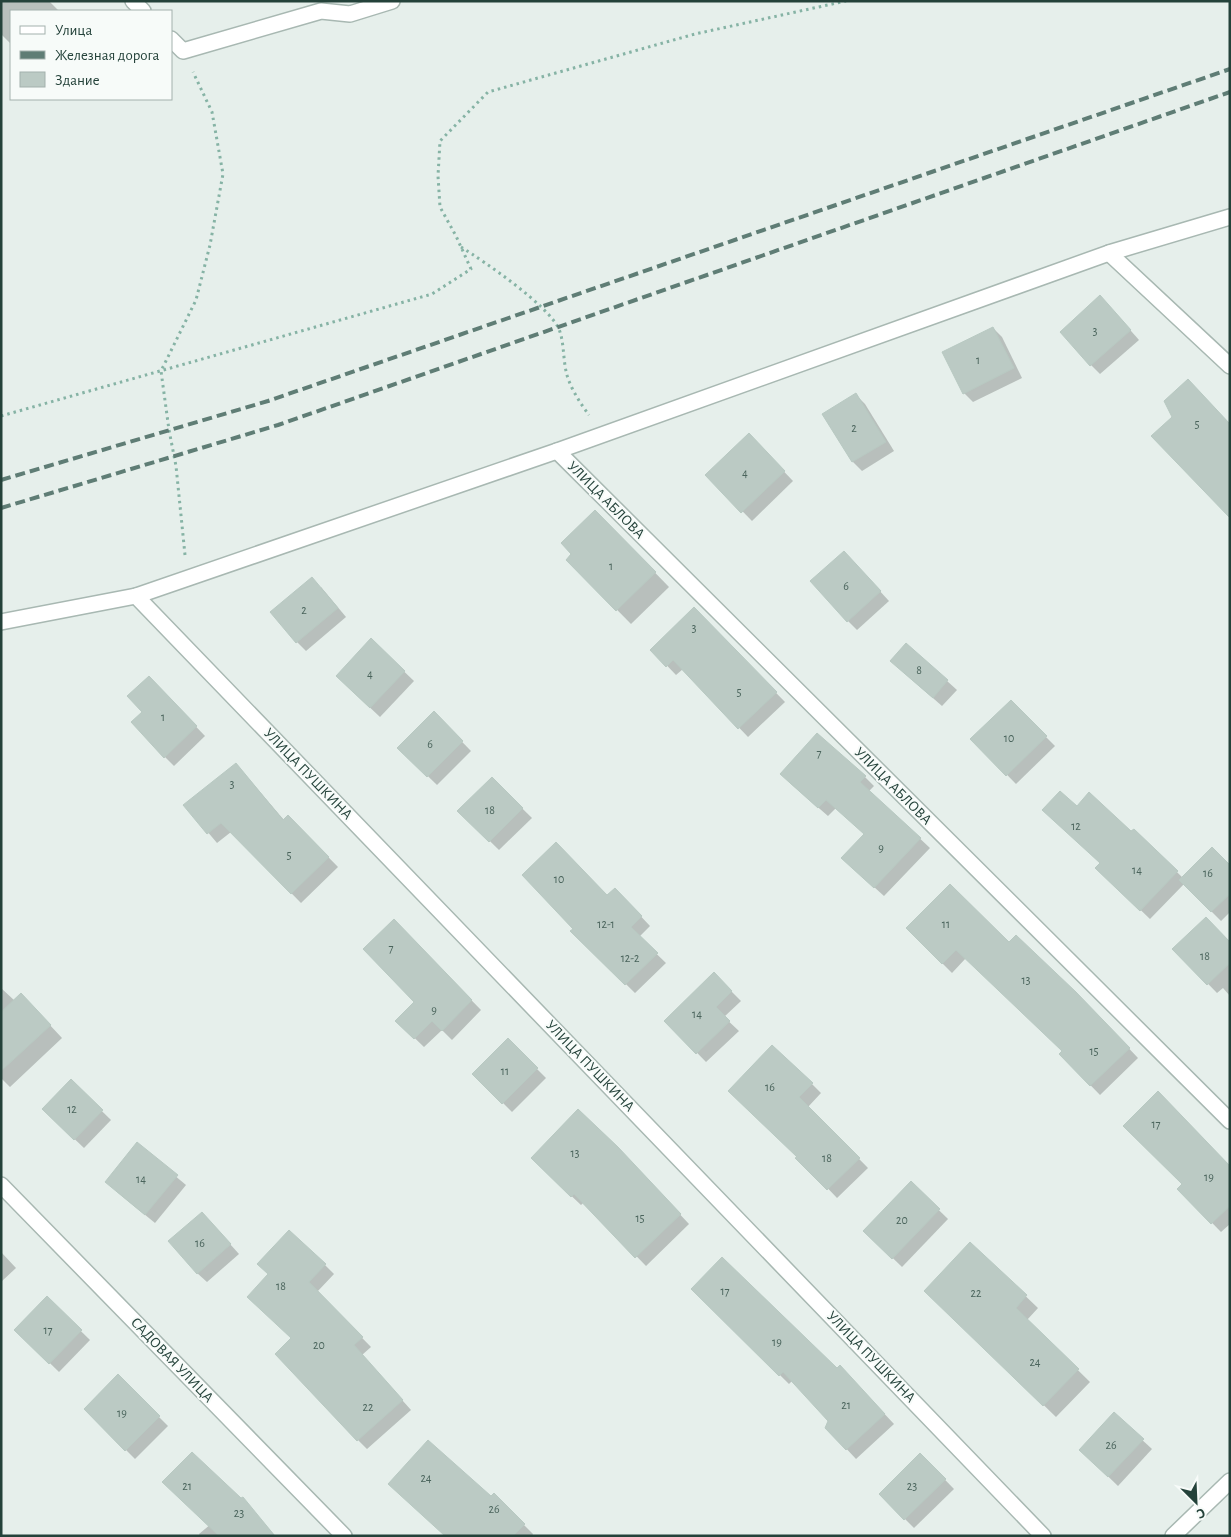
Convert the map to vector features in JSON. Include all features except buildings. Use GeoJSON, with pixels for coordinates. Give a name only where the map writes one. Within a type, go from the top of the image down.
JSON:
{"type":"FeatureCollection","features":[{"type":"Feature","properties":{"kind":"street"},"geometry":{"type":"LineString","coordinates":[[133,1],[142,10]]}},
{"type":"Feature","properties":{"kind":"street"},"geometry":{"type":"LineString","coordinates":[[172,40],[183,51],[320,6],[350,14],[392,1]]}},
{"type":"Feature","properties":{"kind":"street"},"geometry":{"type":"LineString","coordinates":[[1,622],[136,596],[557,451],[1109,253],[1230,217]]}},
{"type":"Feature","properties":{"kind":"street"},"geometry":{"type":"LineString","coordinates":[[1109,253],[1230,366]]}},
{"type":"Feature","properties":{"kind":"street","name":"УЛИЦА АБЛОВА"},"geometry":{"type":"LineString","coordinates":[[557,451],[1230,1121]]}},
{"type":"Feature","properties":{"kind":"street","name":"УЛИЦА ПУШКИНА"},"geometry":{"type":"LineString","coordinates":[[136,596],[1043,1536]]}},
{"type":"Feature","properties":{"kind":"street","name":"САДОВАЯ УЛИЦА"},"geometry":{"type":"LineString","coordinates":[[1,1185],[344,1536]]}},
{"type":"Feature","properties":{"kind":"street"},"geometry":{"type":"LineString","coordinates":[[1174,1536],[1230,1481]]}},
{"type":"Feature","properties":{"kind":"path"},"geometry":{"type":"LineString","coordinates":[[1,416],[432,294],[471,269],[440,207],[438,176],[440,141],[488,92],[695,34],[846,1]]}},
{"type":"Feature","properties":{"kind":"path"},"geometry":{"type":"LineString","coordinates":[[183,51],[212,112],[223,174],[210,244],[196,300],[161,371],[176,466],[187,578]]}},
{"type":"Feature","properties":{"kind":"path"},"geometry":{"type":"LineString","coordinates":[[461,246],[499,271],[540,307],[558,327],[566,373],[581,404],[602,434]]}},
{"type":"Feature","properties":{"kind":"railway"},"geometry":{"type":"LineString","coordinates":[[1,480],[268,401],[1230,69]]}},
{"type":"Feature","properties":{"kind":"railway"},"geometry":{"type":"LineString","coordinates":[[1,508],[278,425],[1230,92]]}}]}
